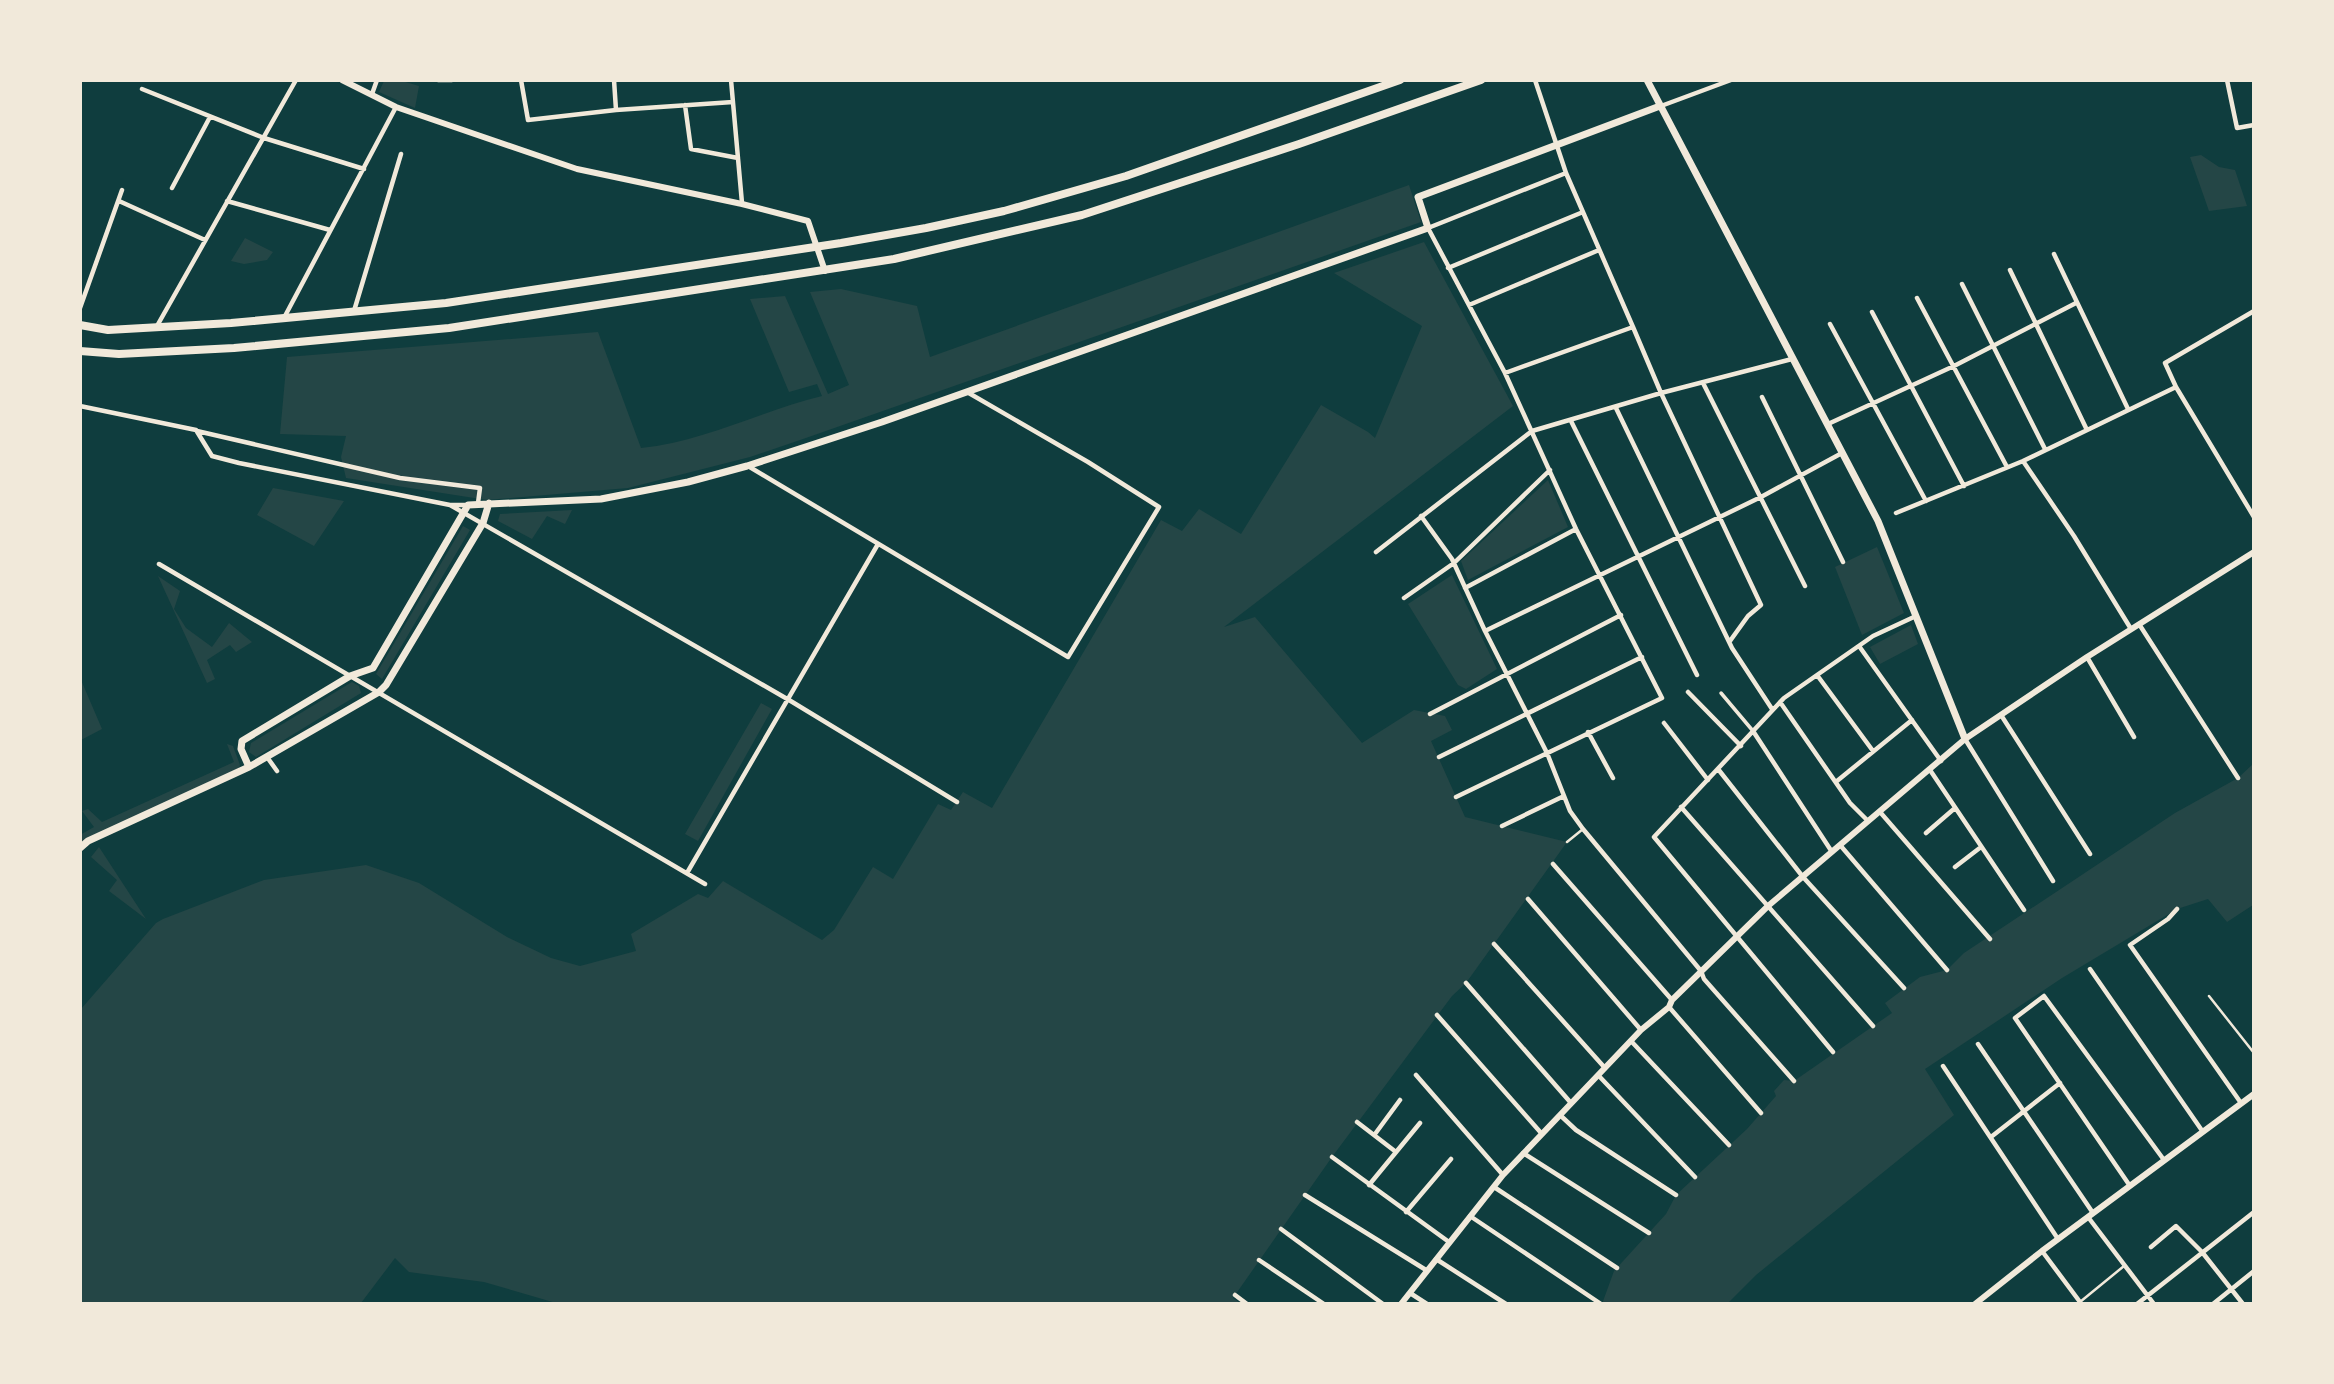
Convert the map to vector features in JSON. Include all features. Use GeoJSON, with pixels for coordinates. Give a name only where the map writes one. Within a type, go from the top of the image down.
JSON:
{"type":"FeatureCollection","features":[{"type":"Feature","properties":{"kind":"highway"},"geometry":{"type":"LineString","coordinates":[[80,325],[108,330],[283,319],[446,303],[926,228],[1043,201],[1139,172],[1400,80]]}},
{"type":"Feature","properties":{"kind":"highway"},"geometry":{"type":"LineString","coordinates":[[82,352],[127,354],[234,348],[449,328],[825,271],[929,252],[1082,215],[1299,144],[1481,80]]}},
{"type":"Feature","properties":{"kind":"main road"},"geometry":{"type":"LineString","coordinates":[[1647,80],[1878,521],[1965,739]]}},
{"type":"Feature","properties":{"kind":"main road"},"geometry":{"type":"LineString","coordinates":[[249,767],[241,749],[242,741],[350,676],[373,668],[466,508],[478,503],[601,499],[654,489],[747,466],[967,392],[1428,228],[1418,197],[1660,106]]}},
{"type":"Feature","properties":{"kind":"main road"},"geometry":{"type":"LineString","coordinates":[[80,848],[88,841],[249,767],[379,692],[393,674],[483,523],[489,503]]}},
{"type":"Feature","properties":{"kind":"street"},"geometry":{"type":"LineString","coordinates":[[157,327],[296,80]]}},
{"type":"Feature","properties":{"kind":"street"},"geometry":{"type":"LineString","coordinates":[[342,80],[396,107],[577,169],[808,221],[825,271]]}},
{"type":"Feature","properties":{"kind":"street"},"geometry":{"type":"LineString","coordinates":[[372,94],[377,80]]}},
{"type":"Feature","properties":{"kind":"street"},"geometry":{"type":"LineString","coordinates":[[438,80],[452,80]]}},
{"type":"Feature","properties":{"kind":"street"},"geometry":{"type":"LineString","coordinates":[[521,80],[528,120],[616,110],[733,102]]}},
{"type":"Feature","properties":{"kind":"street"},"geometry":{"type":"LineString","coordinates":[[614,80],[616,110]]}},
{"type":"Feature","properties":{"kind":"street"},"geometry":{"type":"LineString","coordinates":[[731,80],[742,204]]}},
{"type":"Feature","properties":{"kind":"street"},"geometry":{"type":"LineString","coordinates":[[1535,80],[1566,173],[1599,250],[1661,393],[1761,605],[1748,616],[1730,641]]}},
{"type":"Feature","properties":{"kind":"street"},"geometry":{"type":"LineString","coordinates":[[1660,106],[1731,80]]}},
{"type":"Feature","properties":{"kind":"street"},"geometry":{"type":"LineString","coordinates":[[2227,80],[2236,128],[2253,125]]}},
{"type":"Feature","properties":{"kind":"street"},"geometry":{"type":"LineString","coordinates":[[142,89],[264,138],[364,169]]}},
{"type":"Feature","properties":{"kind":"street"},"geometry":{"type":"LineString","coordinates":[[685,105],[691,149],[738,158]]}},
{"type":"Feature","properties":{"kind":"street"},"geometry":{"type":"LineString","coordinates":[[283,319],[396,107]]}},
{"type":"Feature","properties":{"kind":"street"},"geometry":{"type":"LineString","coordinates":[[172,188],[210,117]]}},
{"type":"Feature","properties":{"kind":"street"},"geometry":{"type":"LineString","coordinates":[[354,312],[401,154]]}},
{"type":"Feature","properties":{"kind":"street"},"geometry":{"type":"LineString","coordinates":[[1456,797],[1662,698],[1576,529],[1505,373],[1428,228],[1566,173]]}},
{"type":"Feature","properties":{"kind":"street"},"geometry":{"type":"LineString","coordinates":[[80,308],[122,190]]}},
{"type":"Feature","properties":{"kind":"street"},"geometry":{"type":"LineString","coordinates":[[119,201],[205,240]]}},
{"type":"Feature","properties":{"kind":"street"},"geometry":{"type":"LineString","coordinates":[[227,201],[330,230]]}},
{"type":"Feature","properties":{"kind":"street"},"geometry":{"type":"LineString","coordinates":[[1448,268],[1583,212]]}},
{"type":"Feature","properties":{"kind":"street"},"geometry":{"type":"LineString","coordinates":[[1469,305],[1599,250]]}},
{"type":"Feature","properties":{"kind":"street"},"geometry":{"type":"LineString","coordinates":[[2054,254],[2128,409]]}},
{"type":"Feature","properties":{"kind":"street"},"geometry":{"type":"LineString","coordinates":[[2010,270],[2086,428]]}},
{"type":"Feature","properties":{"kind":"street"},"geometry":{"type":"LineString","coordinates":[[1962,284],[2045,449]]}},
{"type":"Feature","properties":{"kind":"street"},"geometry":{"type":"LineString","coordinates":[[1917,298],[2007,467]]}},
{"type":"Feature","properties":{"kind":"street"},"geometry":{"type":"LineString","coordinates":[[1827,425],[1954,366],[2076,303]]}},
{"type":"Feature","properties":{"kind":"street"},"geometry":{"type":"LineString","coordinates":[[2253,311],[2165,363],[2176,387],[2253,517]]}},
{"type":"Feature","properties":{"kind":"street"},"geometry":{"type":"LineString","coordinates":[[1872,312],[1964,485]]}},
{"type":"Feature","properties":{"kind":"street"},"geometry":{"type":"LineString","coordinates":[[1830,324],[1926,501]]}},
{"type":"Feature","properties":{"kind":"street"},"geometry":{"type":"LineString","coordinates":[[1505,373],[1633,327]]}},
{"type":"Feature","properties":{"kind":"street"},"geometry":{"type":"LineString","coordinates":[[1376,552],[1532,431],[1661,393],[1792,359]]}},
{"type":"Feature","properties":{"kind":"street"},"geometry":{"type":"LineString","coordinates":[[1703,383],[1805,586]]}},
{"type":"Feature","properties":{"kind":"street"},"geometry":{"type":"LineString","coordinates":[[1896,513],[2023,461],[2086,428],[2176,387]]}},
{"type":"Feature","properties":{"kind":"street"},"geometry":{"type":"LineString","coordinates":[[747,466],[1069,657],[1158,507],[967,392]]}},
{"type":"Feature","properties":{"kind":"street"},"geometry":{"type":"LineString","coordinates":[[1762,397],[1843,562]]}},
{"type":"Feature","properties":{"kind":"street"},"geometry":{"type":"LineString","coordinates":[[80,405],[400,478],[480,488],[478,503]]}},
{"type":"Feature","properties":{"kind":"street"},"geometry":{"type":"LineString","coordinates":[[1616,408],[1730,641],[1731,648],[1772,709]]}},
{"type":"Feature","properties":{"kind":"street"},"geometry":{"type":"LineString","coordinates":[[1571,421],[1697,675]]}},
{"type":"Feature","properties":{"kind":"street"},"geometry":{"type":"LineString","coordinates":[[196,430],[212,456],[294,475],[466,508],[483,523],[789,700],[957,802]]}},
{"type":"Feature","properties":{"kind":"street"},"geometry":{"type":"LineString","coordinates":[[1485,631],[1720,517],[1842,453]]}},
{"type":"Feature","properties":{"kind":"street"},"geometry":{"type":"LineString","coordinates":[[2023,461],[2074,536],[2131,629]]}},
{"type":"Feature","properties":{"kind":"street"},"geometry":{"type":"LineString","coordinates":[[1404,598],[1454,563],[1550,470]]}},
{"type":"Feature","properties":{"kind":"street"},"geometry":{"type":"LineString","coordinates":[[1422,516],[1454,563],[1547,753],[1570,811],[1701,971],[1704,979],[1794,1081]]}},
{"type":"Feature","properties":{"kind":"street"},"geometry":{"type":"LineString","coordinates":[[1465,588],[1576,529]]}},
{"type":"Feature","properties":{"kind":"street"},"geometry":{"type":"LineString","coordinates":[[687,873],[878,544]]}},
{"type":"Feature","properties":{"kind":"street"},"geometry":{"type":"LineString","coordinates":[[1401,1304],[1469,1216],[1523,1153],[1641,1030],[1671,1004],[1768,906],[1965,739],[2087,657],[2253,552]]}},
{"type":"Feature","properties":{"kind":"street"},"geometry":{"type":"LineString","coordinates":[[159,564],[705,884]]}},
{"type":"Feature","properties":{"kind":"street"},"geometry":{"type":"LineString","coordinates":[[1430,714],[1621,615]]}},
{"type":"Feature","properties":{"kind":"street"},"geometry":{"type":"LineString","coordinates":[[1833,1052],[1735,938],[1654,837],[1780,702],[1873,636],[1916,616]]}},
{"type":"Feature","properties":{"kind":"street"},"geometry":{"type":"LineString","coordinates":[[2139,624],[2238,778]]}},
{"type":"Feature","properties":{"kind":"street"},"geometry":{"type":"LineString","coordinates":[[1859,646],[1941,761]]}},
{"type":"Feature","properties":{"kind":"street"},"geometry":{"type":"LineString","coordinates":[[1438,757],[1642,657]]}},
{"type":"Feature","properties":{"kind":"street"},"geometry":{"type":"LineString","coordinates":[[2087,657],[2134,737]]}},
{"type":"Feature","properties":{"kind":"street"},"geometry":{"type":"LineString","coordinates":[[1816,675],[1873,751]]}},
{"type":"Feature","properties":{"kind":"street"},"geometry":{"type":"LineString","coordinates":[[1688,692],[1741,746]]}},
{"type":"Feature","properties":{"kind":"street"},"geometry":{"type":"LineString","coordinates":[[1721,693],[1753,731],[1832,852]]}},
{"type":"Feature","properties":{"kind":"street"},"geometry":{"type":"LineString","coordinates":[[1780,702],[1850,803],[1868,821]]}},
{"type":"Feature","properties":{"kind":"street"},"geometry":{"type":"LineString","coordinates":[[2000,715],[2090,854]]}},
{"type":"Feature","properties":{"kind":"street"},"geometry":{"type":"LineString","coordinates":[[1837,781],[1912,720]]}},
{"type":"Feature","properties":{"kind":"street"},"geometry":{"type":"LineString","coordinates":[[1664,723],[1708,779]]}},
{"type":"Feature","properties":{"kind":"street"},"geometry":{"type":"LineString","coordinates":[[1588,732],[1613,778]]}},
{"type":"Feature","properties":{"kind":"street"},"geometry":{"type":"LineString","coordinates":[[1965,739],[2053,881]]}},
{"type":"Feature","properties":{"kind":"street"},"geometry":{"type":"LineString","coordinates":[[267,757],[277,771]]}},
{"type":"Feature","properties":{"kind":"street"},"geometry":{"type":"LineString","coordinates":[[1718,768],[1803,877],[1905,988]]}},
{"type":"Feature","properties":{"kind":"street"},"geometry":{"type":"LineString","coordinates":[[1930,770],[2024,911]]}},
{"type":"Feature","properties":{"kind":"street"},"geometry":{"type":"LineString","coordinates":[[1502,826],[1564,796]]}},
{"type":"Feature","properties":{"kind":"street"},"geometry":{"type":"LineString","coordinates":[[1681,807],[1873,1026]]}},
{"type":"Feature","properties":{"kind":"street"},"geometry":{"type":"LineString","coordinates":[[1926,833],[1955,808]]}},
{"type":"Feature","properties":{"kind":"street"},"geometry":{"type":"LineString","coordinates":[[1880,812],[1990,939]]}},
{"type":"Feature","properties":{"kind":"street"},"geometry":{"type":"LineString","coordinates":[[1840,845],[1947,970]]}},
{"type":"Feature","properties":{"kind":"street"},"geometry":{"type":"LineString","coordinates":[[1955,867],[1981,847]]}},
{"type":"Feature","properties":{"kind":"street"},"geometry":{"type":"LineString","coordinates":[[1553,864],[1760,1113]]}},
{"type":"Feature","properties":{"kind":"street"},"geometry":{"type":"LineString","coordinates":[[1528,899],[1641,1030]]}},
{"type":"Feature","properties":{"kind":"street"},"geometry":{"type":"LineString","coordinates":[[2177,909],[2168,919],[2130,945],[2241,1103]]}},
{"type":"Feature","properties":{"kind":"street"},"geometry":{"type":"LineString","coordinates":[[1494,944],[1605,1068]]}},
{"type":"Feature","properties":{"kind":"street"},"geometry":{"type":"LineString","coordinates":[[2090,969],[2203,1133]]}},
{"type":"Feature","properties":{"kind":"street"},"geometry":{"type":"LineString","coordinates":[[1466,982],[1571,1104]]}},
{"type":"Feature","properties":{"kind":"street"},"geometry":{"type":"LineString","coordinates":[[2130,1186],[2015,1018],[2044,996],[2165,1161]]}},
{"type":"Feature","properties":{"kind":"street"},"geometry":{"type":"LineString","coordinates":[[1437,1016],[1542,1134]]}},
{"type":"Feature","properties":{"kind":"street"},"geometry":{"type":"LineString","coordinates":[[1631,1041],[1729,1145]]}},
{"type":"Feature","properties":{"kind":"street"},"geometry":{"type":"LineString","coordinates":[[1978,1044],[2125,1266],[2154,1304]]}},
{"type":"Feature","properties":{"kind":"street"},"geometry":{"type":"LineString","coordinates":[[1943,1066],[2058,1238]]}},
{"type":"Feature","properties":{"kind":"street"},"geometry":{"type":"LineString","coordinates":[[1416,1075],[1503,1175]]}},
{"type":"Feature","properties":{"kind":"street"},"geometry":{"type":"LineString","coordinates":[[1598,1075],[1695,1177]]}},
{"type":"Feature","properties":{"kind":"street"},"geometry":{"type":"LineString","coordinates":[[1990,1137],[2060,1083]]}},
{"type":"Feature","properties":{"kind":"street"},"geometry":{"type":"LineString","coordinates":[[1975,1304],[2058,1238],[2253,1094]]}},
{"type":"Feature","properties":{"kind":"street"},"geometry":{"type":"LineString","coordinates":[[1375,1134],[1400,1100]]}},
{"type":"Feature","properties":{"kind":"street"},"geometry":{"type":"LineString","coordinates":[[1560,1115],[1576,1130],[1676,1195]]}},
{"type":"Feature","properties":{"kind":"street"},"geometry":{"type":"LineString","coordinates":[[1357,1122],[1396,1152]]}},
{"type":"Feature","properties":{"kind":"street"},"geometry":{"type":"LineString","coordinates":[[1369,1185],[1420,1123]]}},
{"type":"Feature","properties":{"kind":"street"},"geometry":{"type":"LineString","coordinates":[[1523,1153],[1649,1233]]}},
{"type":"Feature","properties":{"kind":"street"},"geometry":{"type":"LineString","coordinates":[[1332,1157],[1449,1242]]}},
{"type":"Feature","properties":{"kind":"street"},"geometry":{"type":"LineString","coordinates":[[1406,1212],[1451,1159]]}},
{"type":"Feature","properties":{"kind":"street"},"geometry":{"type":"LineString","coordinates":[[1494,1187],[1617,1268]]}},
{"type":"Feature","properties":{"kind":"street"},"geometry":{"type":"LineString","coordinates":[[1305,1195],[1426,1270]]}},
{"type":"Feature","properties":{"kind":"street"},"geometry":{"type":"LineString","coordinates":[[2137,1304],[2253,1212]]}},
{"type":"Feature","properties":{"kind":"street"},"geometry":{"type":"LineString","coordinates":[[1469,1216],[1601,1304]]}},
{"type":"Feature","properties":{"kind":"street"},"geometry":{"type":"LineString","coordinates":[[2151,1247],[2176,1226],[2202,1252],[2243,1304]]}},
{"type":"Feature","properties":{"kind":"street"},"geometry":{"type":"LineString","coordinates":[[1281,1229],[1383,1304]]}},
{"type":"Feature","properties":{"kind":"street"},"geometry":{"type":"LineString","coordinates":[[2042,1251],[2080,1302]]}},
{"type":"Feature","properties":{"kind":"street"},"geometry":{"type":"LineString","coordinates":[[1436,1258],[1506,1304]]}},
{"type":"Feature","properties":{"kind":"street"},"geometry":{"type":"LineString","coordinates":[[1259,1260],[1324,1304]]}},
{"type":"Feature","properties":{"kind":"street"},"geometry":{"type":"LineString","coordinates":[[2213,1304],[2253,1271]]}},
{"type":"Feature","properties":{"kind":"street"},"geometry":{"type":"LineString","coordinates":[[1410,1292],[1427,1304]]}},
{"type":"Feature","properties":{"kind":"street"},"geometry":{"type":"LineString","coordinates":[[1235,1295],[1247,1304]]}},
{"type":"Feature","properties":{"kind":"lane"},"geometry":{"type":"LineString","coordinates":[[1567,842],[1583,829]]}},
{"type":"Feature","properties":{"kind":"lane"},"geometry":{"type":"LineString","coordinates":[[2209,996],[2253,1053]]}},
{"type":"Feature","properties":{"kind":"lane"},"geometry":{"type":"LineString","coordinates":[[2080,1302],[2125,1266]]}},
{"type":"Feature","properties":{"kind":"shaded area"},"geometry":{"type":"Polygon","coordinates":[[[384,81],[402,81],[419,86],[415,108],[379,92],[384,81]]]}},
{"type":"Feature","properties":{"kind":"shaded area"},"geometry":{"type":"Polygon","coordinates":[[[2201,155],[2219,167],[2235,170],[2247,206],[2209,211],[2190,157],[2201,155]]]}},
{"type":"Feature","properties":{"kind":"shaded area"},"geometry":{"type":"Polygon","coordinates":[[[1409,185],[1421,222],[750,457],[628,488],[487,500],[346,478],[341,457],[346,436],[280,434],[287,357],[598,332],[641,448],[664,445],[822,396],[817,384],[789,392],[750,299],[785,296],[828,394],[849,385],[810,292],[841,289],[917,306],[930,357],[1409,185]]]}},
{"type":"Feature","properties":{"kind":"shaded area"},"geometry":{"type":"Polygon","coordinates":[[[245,238],[273,252],[267,260],[244,264],[231,261],[245,238]]]}},
{"type":"Feature","properties":{"kind":"shaded area"},"geometry":{"type":"Polygon","coordinates":[[[1424,242],[1513,406],[1224,627],[1255,617],[1362,743],[1414,710],[1445,716],[1452,730],[1431,741],[1465,817],[1567,842],[1466,983],[1452,996],[1332,1157],[1233,1298],[1240,1303],[556,1303],[484,1282],[409,1272],[395,1258],[361,1303],[81,1304],[81,1009],[156,923],[264,880],[366,865],[419,883],[507,937],[551,958],[580,966],[636,951],[631,934],[698,894],[708,898],[723,881],[822,940],[834,930],[873,867],[893,879],[938,804],[951,810],[963,792],[992,808],[1161,520],[1182,531],[1199,509],[1241,534],[1321,405],[1375,438],[1422,326],[1334,273],[1424,242]]]}},
{"type":"Feature","properties":{"kind":"shaded area"},"geometry":{"type":"Polygon","coordinates":[[[1548,480],[1568,527],[1468,580],[1461,561],[1548,480]]]}},
{"type":"Feature","properties":{"kind":"shaded area"},"geometry":{"type":"Polygon","coordinates":[[[273,488],[344,501],[314,546],[257,515],[273,488]]]}},
{"type":"Feature","properties":{"kind":"shaded area"},"geometry":{"type":"Polygon","coordinates":[[[572,510],[565,524],[547,516],[532,539],[498,521],[500,514],[572,510]]]}},
{"type":"Feature","properties":{"kind":"shaded area"},"geometry":{"type":"Polygon","coordinates":[[[463,526],[470,530],[382,679],[376,674],[463,526]]]}},
{"type":"Feature","properties":{"kind":"shaded area"},"geometry":{"type":"Polygon","coordinates":[[[1877,547],[1904,613],[1862,635],[1835,567],[1877,547]]]}},
{"type":"Feature","properties":{"kind":"shaded area"},"geometry":{"type":"Polygon","coordinates":[[[1452,575],[1497,669],[1466,689],[1458,685],[1408,604],[1452,575]]]}},
{"type":"Feature","properties":{"kind":"shaded area"},"geometry":{"type":"Polygon","coordinates":[[[158,576],[180,591],[174,609],[186,628],[212,647],[229,623],[252,642],[236,652],[230,645],[207,660],[215,679],[207,683],[158,576]]]}},
{"type":"Feature","properties":{"kind":"shaded area"},"geometry":{"type":"Polygon","coordinates":[[[1911,625],[1918,644],[1880,664],[1870,647],[1911,625]]]}},
{"type":"Feature","properties":{"kind":"shaded area"},"geometry":{"type":"Polygon","coordinates":[[[81,680],[102,729],[80,740],[81,680]]]}},
{"type":"Feature","properties":{"kind":"shaded area"},"geometry":{"type":"Polygon","coordinates":[[[352,682],[359,686],[361,693],[256,757],[249,752],[251,743],[352,682]]]}},
{"type":"Feature","properties":{"kind":"shaded area"},"geometry":{"type":"Polygon","coordinates":[[[761,703],[772,709],[698,841],[685,834],[761,703]]]}},
{"type":"Feature","properties":{"kind":"shaded area"},"geometry":{"type":"Polygon","coordinates":[[[227,744],[233,746],[239,768],[81,842],[80,835],[94,827],[82,811],[88,809],[102,822],[234,762],[227,744]]]}},
{"type":"Feature","properties":{"kind":"shaded area"},"geometry":{"type":"Polygon","coordinates":[[[2253,764],[2253,905],[2227,922],[2208,899],[2177,909],[2062,978],[1925,1069],[1954,1115],[1756,1275],[1728,1303],[1602,1304],[1614,1271],[1666,1214],[1676,1195],[1747,1129],[1776,1096],[1774,1091],[1784,1080],[1794,1081],[1892,1013],[1885,1003],[1920,977],[1947,970],[1964,953],[2175,813],[2238,778],[2253,764]]]}},
{"type":"Feature","properties":{"kind":"shaded area"},"geometry":{"type":"Polygon","coordinates":[[[99,847],[146,919],[109,891],[117,880],[91,857],[99,847]]]}}]}
